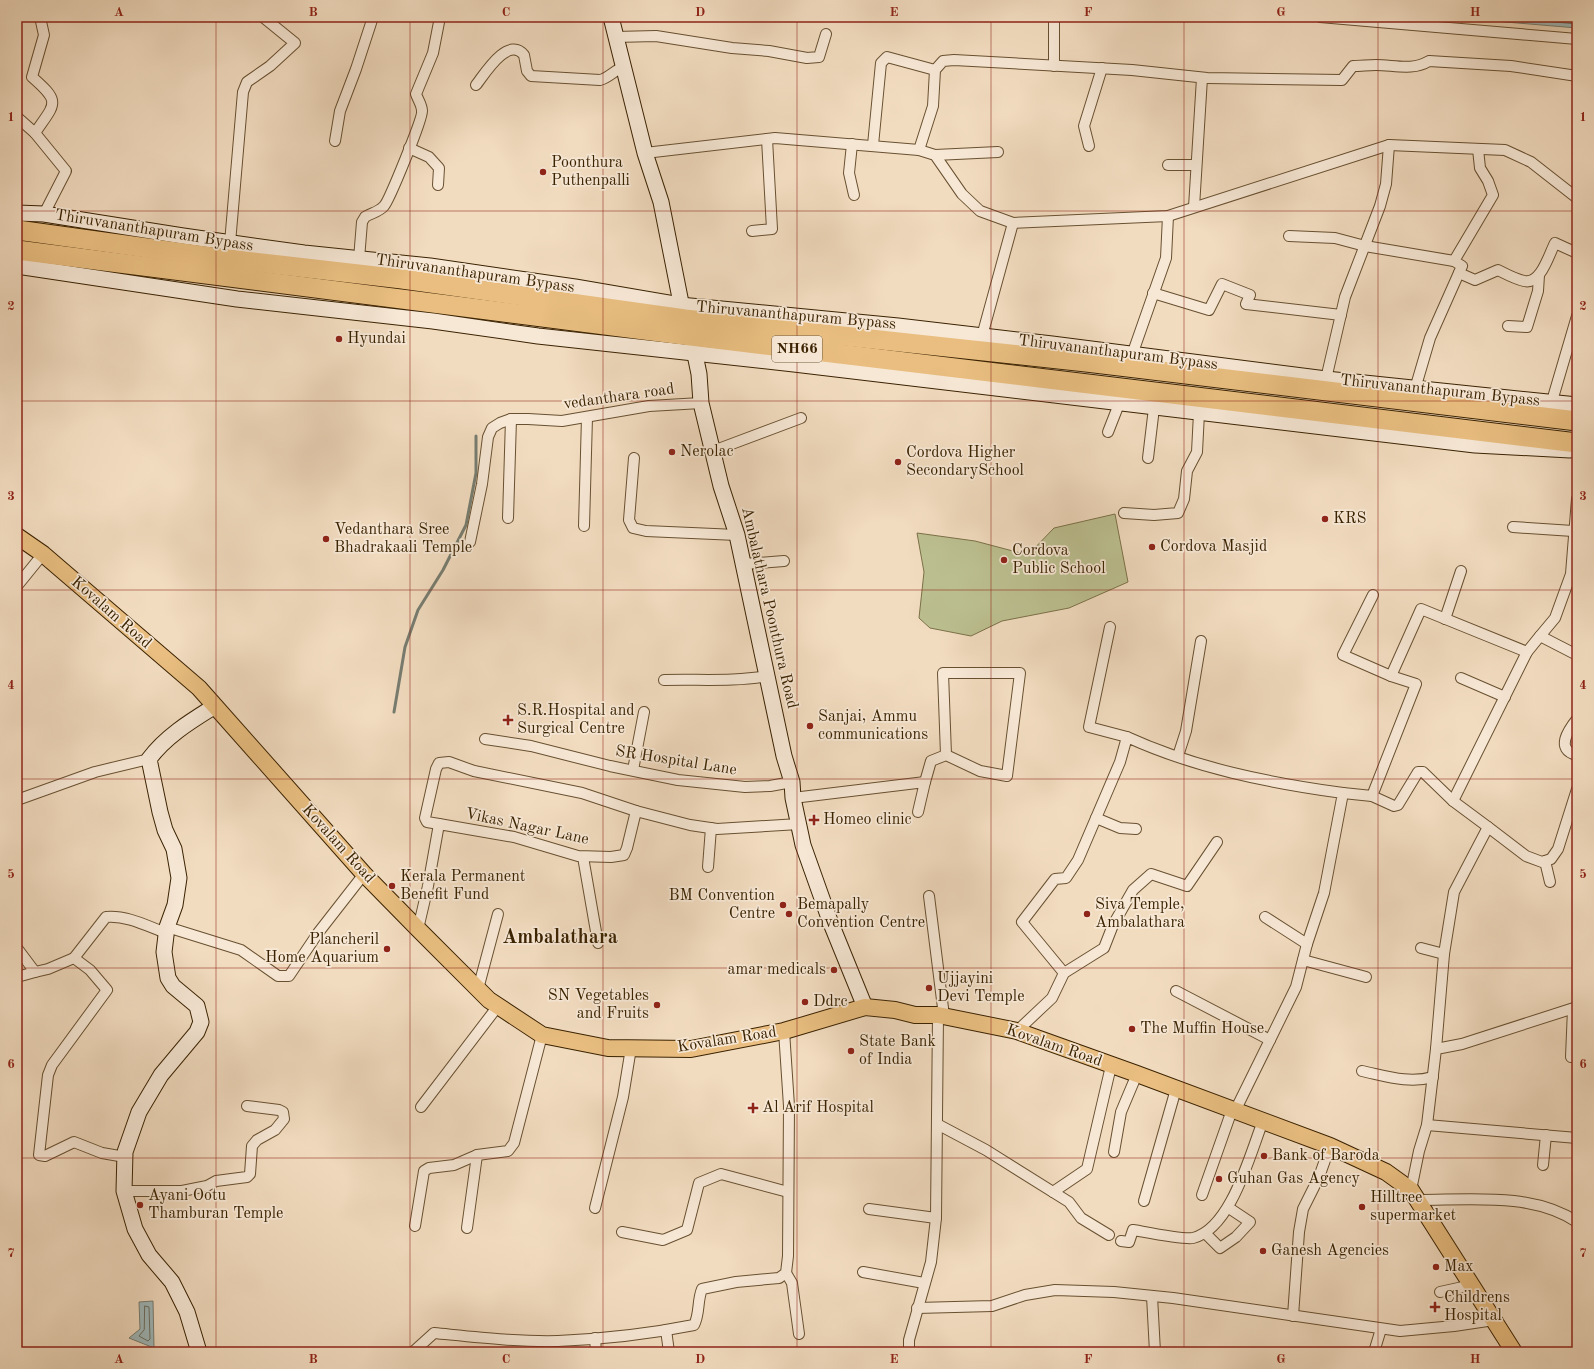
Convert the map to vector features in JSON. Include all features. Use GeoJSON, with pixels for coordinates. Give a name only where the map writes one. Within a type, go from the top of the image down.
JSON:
{"type":"FeatureCollection","features":[{"type":"Feature","properties":{"kind":"highway","name":"Thiruvananthapuram Bypass"},"geometry":{"type":"LineString","coordinates":[[17,230],[219,258],[402,279],[688,329],[1086,362],[1577,421]]}},
{"type":"Feature","properties":{"kind":"highway","name":"Thiruvananthapuram Bypass"},"geometry":{"type":"LineString","coordinates":[[17,250],[688,329],[1577,442]]}},
{"type":"Feature","properties":{"kind":"main road","name":"Kovalam Road"},"geometry":{"type":"LineString","coordinates":[[17,536],[43,554],[198,688],[364,874],[418,929],[478,989],[498,1006],[542,1035],[608,1048],[691,1049],[784,1030],[865,1007],[896,1010],[915,1015],[941,1016],[1017,1031],[1330,1146],[1386,1172],[1414,1195],[1514,1352]]}},
{"type":"Feature","properties":{"kind":"street"},"geometry":{"type":"LineString","coordinates":[[35,134],[53,106],[53,97],[32,77],[44,35],[40,17]]}},
{"type":"Feature","properties":{"kind":"street"},"geometry":{"type":"LineString","coordinates":[[230,243],[243,92],[247,82],[270,66],[295,43],[263,17]]}},
{"type":"Feature","properties":{"kind":"street"},"geometry":{"type":"LineString","coordinates":[[334,141],[340,112],[373,17]]}},
{"type":"Feature","properties":{"kind":"street"},"geometry":{"type":"LineString","coordinates":[[359,259],[362,222],[365,217],[379,211],[385,206],[391,196],[420,123],[422,113],[416,94],[433,53],[440,17]]}},
{"type":"Feature","properties":{"kind":"street","name":"Ambalathara Poonthura Road"},"geometry":{"type":"LineString","coordinates":[[611,17],[645,153],[661,202],[688,329],[701,403],[721,486],[737,535],[744,564],[784,756],[792,782],[793,798],[803,845],[830,922],[865,1007]]}},
{"type":"Feature","properties":{"kind":"street"},"geometry":{"type":"LineString","coordinates":[[1054,17],[1054,66]]}},
{"type":"Feature","properties":{"kind":"street"},"geometry":{"type":"LineString","coordinates":[[1320,17],[1577,39]]}},
{"type":"Feature","properties":{"kind":"street"},"geometry":{"type":"LineString","coordinates":[[615,37],[656,36],[732,48],[769,51],[807,58],[819,57],[826,34]]}},
{"type":"Feature","properties":{"kind":"street"},"geometry":{"type":"LineString","coordinates":[[476,85],[497,57],[514,50],[524,55],[527,71],[531,76],[600,80],[607,78],[613,71],[624,67]]}},
{"type":"Feature","properties":{"kind":"street"},"geometry":{"type":"LineString","coordinates":[[873,145],[881,63],[887,57],[935,70]]}},
{"type":"Feature","properties":{"kind":"street"},"geometry":{"type":"LineString","coordinates":[[919,150],[933,106],[935,70],[943,61],[954,60],[1102,68],[1202,78],[1342,80],[1353,66],[1376,65],[1409,68],[1423,65],[1430,61],[1511,66],[1577,76]]}},
{"type":"Feature","properties":{"kind":"street"},"geometry":{"type":"LineString","coordinates":[[1089,146],[1084,126],[1102,68]]}},
{"type":"Feature","properties":{"kind":"street"},"geometry":{"type":"LineString","coordinates":[[1194,207],[1202,78]]}},
{"type":"Feature","properties":{"kind":"street"},"geometry":{"type":"LineString","coordinates":[[17,117],[35,134],[66,170],[44,214]]}},
{"type":"Feature","properties":{"kind":"street"},"geometry":{"type":"LineString","coordinates":[[752,232],[772,229],[767,139]]}},
{"type":"Feature","properties":{"kind":"street"},"geometry":{"type":"LineString","coordinates":[[645,153],[767,139],[873,145],[919,150],[935,155],[998,152]]}},
{"type":"Feature","properties":{"kind":"street"},"geometry":{"type":"LineString","coordinates":[[852,144],[849,173],[854,195]]}},
{"type":"Feature","properties":{"kind":"street"},"geometry":{"type":"LineString","coordinates":[[935,155],[962,194],[980,211],[1013,223],[1168,216],[1389,145],[1505,150],[1520,156],[1577,198]]}},
{"type":"Feature","properties":{"kind":"street"},"geometry":{"type":"LineString","coordinates":[[1326,380],[1345,297],[1380,206],[1386,184],[1389,145]]}},
{"type":"Feature","properties":{"kind":"street"},"geometry":{"type":"LineString","coordinates":[[409,148],[429,157],[440,168],[438,185]]}},
{"type":"Feature","properties":{"kind":"street"},"geometry":{"type":"LineString","coordinates":[[1454,261],[1493,195],[1488,181],[1480,168],[1478,149]]}},
{"type":"Feature","properties":{"kind":"street"},"geometry":{"type":"LineString","coordinates":[[1168,165],[1196,165]]}},
{"type":"Feature","properties":{"kind":"street","name":"Thiruvananthapuram Bypass"},"geometry":{"type":"LineString","coordinates":[[17,213],[44,214],[230,243],[430,266],[575,287],[688,329],[1119,404],[1475,445],[1577,451]]}},
{"type":"Feature","properties":{"kind":"street"},"geometry":{"type":"LineString","coordinates":[[1132,355],[1166,258],[1168,216]]}},
{"type":"Feature","properties":{"kind":"street"},"geometry":{"type":"LineString","coordinates":[[982,336],[1013,223]]}},
{"type":"Feature","properties":{"kind":"street"},"geometry":{"type":"LineString","coordinates":[[1289,236],[1335,238],[1365,246],[1454,261],[1462,266],[1430,338],[1415,389]]}},
{"type":"Feature","properties":{"kind":"street"},"geometry":{"type":"LineString","coordinates":[[1508,326],[1527,327],[1538,291],[1539,276],[1555,242],[1577,253]]}},
{"type":"Feature","properties":{"kind":"street","name":"Thiruvananthapuram Bypass"},"geometry":{"type":"LineString","coordinates":[[17,266],[237,299],[384,315],[538,336],[688,329],[766,312],[982,336],[1326,380],[1552,401],[1577,405]]}},
{"type":"Feature","properties":{"kind":"street"},"geometry":{"type":"LineString","coordinates":[[1459,273],[1475,280],[1498,270],[1526,282],[1534,280],[1539,276]]}},
{"type":"Feature","properties":{"kind":"street"},"geometry":{"type":"LineString","coordinates":[[1153,293],[1209,310],[1222,284],[1250,295],[1246,304],[1341,315]]}},
{"type":"Feature","properties":{"kind":"street"},"geometry":{"type":"LineString","coordinates":[[1552,401],[1577,316]]}},
{"type":"Feature","properties":{"kind":"street","name":"vedanthara road"},"geometry":{"type":"LineString","coordinates":[[470,542],[482,484],[488,437],[492,428],[500,423],[511,419],[543,419],[562,421],[588,418],[650,406],[701,403]]}},
{"type":"Feature","properties":{"kind":"street"},"geometry":{"type":"LineString","coordinates":[[1108,432],[1119,404]]}},
{"type":"Feature","properties":{"kind":"street"},"geometry":{"type":"LineString","coordinates":[[1148,458],[1154,408]]}},
{"type":"Feature","properties":{"kind":"street"},"geometry":{"type":"LineString","coordinates":[[1124,513],[1154,515],[1178,513],[1184,499],[1187,471],[1197,452],[1199,413]]}},
{"type":"Feature","properties":{"kind":"street"},"geometry":{"type":"LineString","coordinates":[[584,526],[588,418]]}},
{"type":"Feature","properties":{"kind":"street"},"geometry":{"type":"LineString","coordinates":[[713,451],[800,418]]}},
{"type":"Feature","properties":{"kind":"street"},"geometry":{"type":"LineString","coordinates":[[508,518],[511,419]]}},
{"type":"Feature","properties":{"kind":"street"},"geometry":{"type":"LineString","coordinates":[[634,458],[629,520],[634,528],[646,531],[737,535]]}},
{"type":"Feature","properties":{"kind":"street"},"geometry":{"type":"LineString","coordinates":[[1453,800],[1527,652],[1555,618],[1574,576],[1573,531],[1577,498]]}},
{"type":"Feature","properties":{"kind":"street"},"geometry":{"type":"LineString","coordinates":[[1513,528],[1573,531]]}},
{"type":"Feature","properties":{"kind":"street"},"geometry":{"type":"LineString","coordinates":[[17,586],[43,554]]}},
{"type":"Feature","properties":{"kind":"street"},"geometry":{"type":"LineString","coordinates":[[744,564],[784,561]]}},
{"type":"Feature","properties":{"kind":"street"},"geometry":{"type":"LineString","coordinates":[[1445,619],[1461,571]]}},
{"type":"Feature","properties":{"kind":"street"},"geometry":{"type":"LineString","coordinates":[[1372,796],[1416,684],[1391,676],[1343,655],[1373,595]]}},
{"type":"Feature","properties":{"kind":"street"},"geometry":{"type":"LineString","coordinates":[[1391,676],[1421,609],[1527,652]]}},
{"type":"Feature","properties":{"kind":"street"},"geometry":{"type":"LineString","coordinates":[[1110,627],[1089,727],[1127,737],[1151,748],[1223,771],[1276,783],[1372,796],[1394,806],[1398,804],[1418,772],[1423,772],[1453,800],[1526,856],[1542,862],[1551,859],[1558,849],[1577,789]]}},
{"type":"Feature","properties":{"kind":"street"},"geometry":{"type":"LineString","coordinates":[[1540,636],[1577,655]]}},
{"type":"Feature","properties":{"kind":"street"},"geometry":{"type":"LineString","coordinates":[[1178,756],[1186,732],[1201,641]]}},
{"type":"Feature","properties":{"kind":"street"},"geometry":{"type":"LineString","coordinates":[[918,812],[931,761],[946,755],[980,771],[1007,776],[1020,673],[943,673],[946,755]]}},
{"type":"Feature","properties":{"kind":"street"},"geometry":{"type":"LineString","coordinates":[[664,680],[722,679],[742,681],[768,676]]}},
{"type":"Feature","properties":{"kind":"street"},"geometry":{"type":"LineString","coordinates":[[1461,678],[1505,697]]}},
{"type":"Feature","properties":{"kind":"street"},"geometry":{"type":"LineString","coordinates":[[17,800],[95,772],[149,759],[158,747],[189,721],[215,706]]}},
{"type":"Feature","properties":{"kind":"street"},"geometry":{"type":"LineString","coordinates":[[633,770],[644,712]]}},
{"type":"Feature","properties":{"kind":"street"},"geometry":{"type":"LineString","coordinates":[[1577,719],[1567,731],[1564,738],[1566,747],[1573,754],[1577,755]]}},
{"type":"Feature","properties":{"kind":"street"},"geometry":{"type":"LineString","coordinates":[[1064,973],[1022,922],[1055,879],[1066,878],[1078,860],[1120,762],[1127,737]]}},
{"type":"Feature","properties":{"kind":"street","name":"SR Hospital Lane"},"geometry":{"type":"LineString","coordinates":[[485,739],[531,746],[610,766],[678,780],[745,787],[770,786],[792,782]]}},
{"type":"Feature","properties":{"kind":"street"},"geometry":{"type":"LineString","coordinates":[[149,759],[160,812],[165,830],[174,849],[179,878],[175,905],[167,930],[164,952],[168,978],[173,986],[197,1006],[201,1022],[197,1032],[161,1075],[143,1106],[126,1152],[124,1191],[135,1229],[149,1255],[172,1282],[187,1312],[198,1352]]}},
{"type":"Feature","properties":{"kind":"street"},"geometry":{"type":"LineString","coordinates":[[418,929],[428,886],[439,824],[427,822],[425,818],[436,769],[439,763],[444,762],[474,771],[582,793],[636,811],[690,825],[711,828],[799,824]]}},
{"type":"Feature","properties":{"kind":"street"},"geometry":{"type":"LineString","coordinates":[[793,798],[925,782]]}},
{"type":"Feature","properties":{"kind":"street"},"geometry":{"type":"LineString","coordinates":[[1202,1195],[1234,1110],[1296,987],[1307,944],[1324,893],[1343,792]]}},
{"type":"Feature","properties":{"kind":"street","name":"Vikas Nagar Lane"},"geometry":{"type":"LineString","coordinates":[[439,824],[514,837],[583,857],[624,855],[636,811]]}},
{"type":"Feature","properties":{"kind":"street"},"geometry":{"type":"LineString","coordinates":[[1096,818],[1120,828],[1136,829]]}},
{"type":"Feature","properties":{"kind":"street"},"geometry":{"type":"LineString","coordinates":[[1488,827],[1454,892],[1444,954],[1436,1049],[1427,1125],[1419,1151],[1414,1195],[1516,1201],[1554,1210],[1577,1222]]}},
{"type":"Feature","properties":{"kind":"street"},"geometry":{"type":"LineString","coordinates":[[708,867],[711,828]]}},
{"type":"Feature","properties":{"kind":"street"},"geometry":{"type":"LineString","coordinates":[[1017,1031],[1052,998],[1064,973],[1104,948],[1112,925],[1133,890],[1151,874],[1187,886],[1217,842]]}},
{"type":"Feature","properties":{"kind":"street"},"geometry":{"type":"LineString","coordinates":[[583,857],[598,943]]}},
{"type":"Feature","properties":{"kind":"street"},"geometry":{"type":"LineString","coordinates":[[1545,861],[1550,882]]}},
{"type":"Feature","properties":{"kind":"street"},"geometry":{"type":"LineString","coordinates":[[17,977],[48,969],[74,958],[106,917],[126,919],[241,950],[278,976],[289,976],[318,933],[364,874]]}},
{"type":"Feature","properties":{"kind":"street"},"geometry":{"type":"LineString","coordinates":[[909,1352],[909,1340],[930,1262],[936,1218],[937,1124],[941,1016],[930,896]]}},
{"type":"Feature","properties":{"kind":"street"},"geometry":{"type":"LineString","coordinates":[[478,989],[498,914]]}},
{"type":"Feature","properties":{"kind":"street"},"geometry":{"type":"LineString","coordinates":[[1265,917],[1307,944]]}},
{"type":"Feature","properties":{"kind":"street"},"geometry":{"type":"LineString","coordinates":[[17,948],[35,972]]}},
{"type":"Feature","properties":{"kind":"street"},"geometry":{"type":"LineString","coordinates":[[1421,948],[1444,954]]}},
{"type":"Feature","properties":{"kind":"street"},"geometry":{"type":"LineString","coordinates":[[74,958],[90,970],[107,990],[52,1065],[48,1075],[39,1155],[44,1156],[74,1142],[102,1153],[125,1157]]}},
{"type":"Feature","properties":{"kind":"street"},"geometry":{"type":"LineString","coordinates":[[1303,960],[1366,977]]}},
{"type":"Feature","properties":{"kind":"street"},"geometry":{"type":"LineString","coordinates":[[1176,991],[1270,1040]]}},
{"type":"Feature","properties":{"kind":"street"},"geometry":{"type":"LineString","coordinates":[[421,1107],[498,1006]]}},
{"type":"Feature","properties":{"kind":"street"},"geometry":{"type":"LineString","coordinates":[[1436,1049],[1462,1044],[1575,1008],[1571,1057]]}},
{"type":"Feature","properties":{"kind":"street"},"geometry":{"type":"LineString","coordinates":[[784,1030],[788,1068],[788,1256],[786,1273],[792,1283],[799,1334]]}},
{"type":"Feature","properties":{"kind":"street"},"geometry":{"type":"LineString","coordinates":[[415,1226],[424,1171],[429,1168],[454,1165],[477,1155],[508,1151],[514,1143],[542,1035]]}},
{"type":"Feature","properties":{"kind":"street"},"geometry":{"type":"LineString","coordinates":[[595,1208],[623,1097],[631,1048]]}},
{"type":"Feature","properties":{"kind":"street"},"geometry":{"type":"LineString","coordinates":[[1053,1192],[1087,1169],[1111,1066]]}},
{"type":"Feature","properties":{"kind":"street"},"geometry":{"type":"LineString","coordinates":[[1362,1071],[1401,1079],[1420,1081],[1433,1077]]}},
{"type":"Feature","properties":{"kind":"street"},"geometry":{"type":"LineString","coordinates":[[1114,1152],[1121,1112],[1137,1074]]}},
{"type":"Feature","properties":{"kind":"street"},"geometry":{"type":"LineString","coordinates":[[1144,1201],[1176,1089]]}},
{"type":"Feature","properties":{"kind":"street"},"geometry":{"type":"LineString","coordinates":[[124,1191],[182,1191],[207,1186],[216,1181],[247,1177],[250,1174],[252,1146],[257,1140],[275,1130],[284,1119],[283,1112],[279,1110],[247,1106]]}},
{"type":"Feature","properties":{"kind":"street"},"geometry":{"type":"LineString","coordinates":[[1121,1241],[1129,1242],[1133,1230],[1191,1238],[1206,1234],[1229,1208],[1263,1122]]}},
{"type":"Feature","properties":{"kind":"street"},"geometry":{"type":"LineString","coordinates":[[937,1124],[986,1150],[1069,1202],[1081,1218],[1109,1235]]}},
{"type":"Feature","properties":{"kind":"street"},"geometry":{"type":"LineString","coordinates":[[1427,1125],[1577,1138]]}},
{"type":"Feature","properties":{"kind":"street"},"geometry":{"type":"LineString","coordinates":[[1542,1165],[1546,1135]]}},
{"type":"Feature","properties":{"kind":"street"},"geometry":{"type":"LineString","coordinates":[[1293,1316],[1299,1232],[1303,1209],[1319,1177],[1330,1146]]}},
{"type":"Feature","properties":{"kind":"street"},"geometry":{"type":"LineString","coordinates":[[467,1228],[477,1155]]}},
{"type":"Feature","properties":{"kind":"street"},"geometry":{"type":"LineString","coordinates":[[622,1232],[663,1240],[687,1230],[699,1183],[721,1174],[788,1192]]}},
{"type":"Feature","properties":{"kind":"street"},"geometry":{"type":"LineString","coordinates":[[1206,1234],[1220,1248],[1236,1237],[1250,1222],[1229,1208]]}},
{"type":"Feature","properties":{"kind":"street"},"geometry":{"type":"LineString","coordinates":[[869,1209],[936,1218]]}},
{"type":"Feature","properties":{"kind":"street"},"geometry":{"type":"LineString","coordinates":[[863,1272],[924,1283]]}},
{"type":"Feature","properties":{"kind":"street"},"geometry":{"type":"LineString","coordinates":[[412,1352],[434,1333],[502,1339],[557,1341],[666,1330],[694,1325],[698,1317],[699,1296],[702,1289],[736,1282],[779,1278],[786,1273]]}},
{"type":"Feature","properties":{"kind":"street"},"geometry":{"type":"LineString","coordinates":[[1440,1292],[1472,1285]]}},
{"type":"Feature","properties":{"kind":"street"},"geometry":{"type":"LineString","coordinates":[[917,1308],[992,1306],[1025,1295],[1055,1290],[1114,1292],[1152,1296],[1381,1329],[1400,1330],[1454,1326],[1494,1320]]}},
{"type":"Feature","properties":{"kind":"street"},"geometry":{"type":"LineString","coordinates":[[1152,1296],[1155,1352]]}},
{"type":"Feature","properties":{"kind":"street"},"geometry":{"type":"LineString","coordinates":[[1374,1352],[1381,1329]]}},
{"type":"Feature","properties":{"kind":"street"},"geometry":{"type":"LineString","coordinates":[[666,1330],[669,1352]]}},
{"type":"Feature","properties":{"kind":"street"},"geometry":{"type":"LineString","coordinates":[[595,1338],[596,1352]]}},
{"type":"Feature","properties":{"kind":"green space","name":"Cordova Public School"},"geometry":{"type":"Polygon","coordinates":[[[1115,514],[1128,582],[1069,608],[1002,621],[971,636],[930,628],[919,618],[924,572],[917,533],[975,541],[1028,555],[1054,528],[1115,514]]]}},
{"type":"Feature","properties":{"kind":"water"},"geometry":{"type":"Polygon","coordinates":[[[1446,17],[1577,17],[1577,28],[1446,17]]]}},
{"type":"Feature","properties":{"kind":"water"},"geometry":{"type":"Polygon","coordinates":[[[153,1301],[154,1348],[129,1338],[140,1329],[139,1302],[153,1301]]]}},
{"type":"Feature","properties":{"kind":"waterway"},"geometry":{"type":"LineString","coordinates":[[394,712],[405,647],[418,610],[443,570],[466,525],[476,473],[476,436]]}},
{"type":"Feature","properties":{"kind":"place","name":"Poonthura Puthenpalli"},"geometry":{"type":"Point","coordinates":[543,172]}},
{"type":"Feature","properties":{"kind":"place","name":"Hyundai"},"geometry":{"type":"Point","coordinates":[339,339]}},
{"type":"Feature","properties":{"kind":"place","name":"Nerolac"},"geometry":{"type":"Point","coordinates":[672,452]}},
{"type":"Feature","properties":{"kind":"place","name":"Cordova Higher SecondarySchool"},"geometry":{"type":"Point","coordinates":[898,462]}},
{"type":"Feature","properties":{"kind":"place","name":"KRS"},"geometry":{"type":"Point","coordinates":[1325,519]}},
{"type":"Feature","properties":{"kind":"place","name":"Vedanthara Sree Bhadrakaali Temple"},"geometry":{"type":"Point","coordinates":[326,539]}},
{"type":"Feature","properties":{"kind":"place","name":"Cordova Masjid"},"geometry":{"type":"Point","coordinates":[1152,547]}},
{"type":"Feature","properties":{"kind":"place","name":"Cordova Public School"},"geometry":{"type":"Point","coordinates":[1004,560]}},
{"type":"Feature","properties":{"kind":"place","name":"S.R.Hospital and Surgical Centre"},"geometry":{"type":"Point","coordinates":[508,720]}},
{"type":"Feature","properties":{"kind":"place","name":"Sanjai, Ammu communications"},"geometry":{"type":"Point","coordinates":[810,726]}},
{"type":"Feature","properties":{"kind":"place","name":"Homeo clinic"},"geometry":{"type":"Point","coordinates":[814,820]}},
{"type":"Feature","properties":{"kind":"place","name":"Kerala Permanent Benefit Fund"},"geometry":{"type":"Point","coordinates":[392,886]}},
{"type":"Feature","properties":{"kind":"place","name":"BM Convention Centre"},"geometry":{"type":"Point","coordinates":[783,905]}},
{"type":"Feature","properties":{"kind":"place","name":"Bemapally Convention Centre"},"geometry":{"type":"Point","coordinates":[789,914]}},
{"type":"Feature","properties":{"kind":"place","name":"Siva Temple, Ambalathara"},"geometry":{"type":"Point","coordinates":[1087,914]}},
{"type":"Feature","properties":{"kind":"place","name":"Plancheril Home Aquarium"},"geometry":{"type":"Point","coordinates":[387,949]}},
{"type":"Feature","properties":{"kind":"place","name":"amar medicals"},"geometry":{"type":"Point","coordinates":[834,970]}},
{"type":"Feature","properties":{"kind":"place","name":"Ujjayini Devi Temple"},"geometry":{"type":"Point","coordinates":[929,988]}},
{"type":"Feature","properties":{"kind":"place","name":"Ddrc"},"geometry":{"type":"Point","coordinates":[805,1002]}},
{"type":"Feature","properties":{"kind":"place","name":"SN Vegetables and Fruits"},"geometry":{"type":"Point","coordinates":[657,1005]}},
{"type":"Feature","properties":{"kind":"place","name":"The Muffin House"},"geometry":{"type":"Point","coordinates":[1132,1029]}},
{"type":"Feature","properties":{"kind":"place","name":"State Bank of India"},"geometry":{"type":"Point","coordinates":[851,1051]}},
{"type":"Feature","properties":{"kind":"place","name":"Al Arif Hospital"},"geometry":{"type":"Point","coordinates":[753,1108]}},
{"type":"Feature","properties":{"kind":"place","name":"Bank of Baroda"},"geometry":{"type":"Point","coordinates":[1264,1156]}},
{"type":"Feature","properties":{"kind":"place","name":"Guhan Gas Agency"},"geometry":{"type":"Point","coordinates":[1219,1179]}},
{"type":"Feature","properties":{"kind":"place","name":"Ayani Ootu Thamburan Temple"},"geometry":{"type":"Point","coordinates":[140,1205]}},
{"type":"Feature","properties":{"kind":"place","name":"Hilltree supermarket"},"geometry":{"type":"Point","coordinates":[1362,1207]}},
{"type":"Feature","properties":{"kind":"place","name":"Ganesh Agencies"},"geometry":{"type":"Point","coordinates":[1263,1251]}},
{"type":"Feature","properties":{"kind":"place","name":"Max"},"geometry":{"type":"Point","coordinates":[1436,1267]}},
{"type":"Feature","properties":{"kind":"place","name":"Childrens Hospital"},"geometry":{"type":"Point","coordinates":[1435,1307]}},
{"type":"Feature","properties":{"kind":"district","name":"Ambalathara"},"geometry":{"type":"Point","coordinates":[560,938]}}]}
